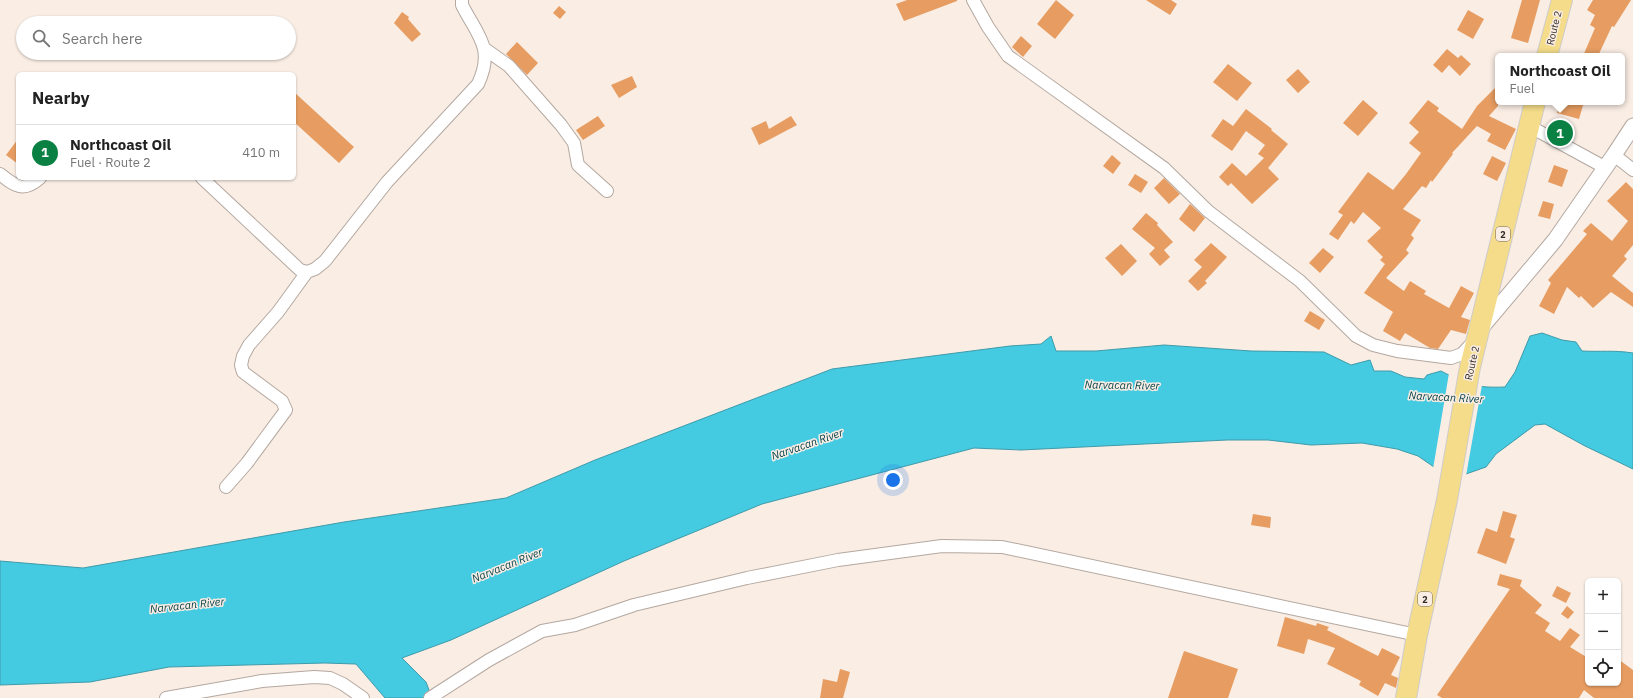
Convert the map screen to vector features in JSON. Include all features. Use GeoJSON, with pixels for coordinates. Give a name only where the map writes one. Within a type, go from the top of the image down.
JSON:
{"type":"FeatureCollection","features":[{"type":"Feature","properties":{"kind":"highway","name":"Route 2"},"geometry":{"type":"LineString","coordinates":[[1548,53],[1562,0]]}},
{"type":"Feature","properties":{"kind":"highway","name":"Route 2"},"geometry":{"type":"LineString","coordinates":[[1406,698],[1417,635],[1447,500],[1470,367],[1534,105]]}},
{"type":"Feature","properties":{"kind":"street"},"geometry":{"type":"LineString","coordinates":[[226,487],[247,464],[286,410],[282,401],[243,372],[241,365],[243,356],[249,345],[278,312],[307,272],[315,269],[325,261],[387,182],[478,84],[484,67],[485,49],[482,40],[462,5],[462,0]]}},
{"type":"Feature","properties":{"kind":"street"},"geometry":{"type":"LineString","coordinates":[[973,0],[988,27],[1008,56],[1164,168],[1208,210],[1300,281],[1356,336],[1374,345],[1397,351],[1451,358],[1462,354],[1469,348],[1480,328],[1555,240],[1606,168],[1633,126]]}},
{"type":"Feature","properties":{"kind":"street"},"geometry":{"type":"LineString","coordinates":[[485,49],[509,66],[560,125],[574,143],[578,165],[607,191]]}},
{"type":"Feature","properties":{"kind":"street"},"geometry":{"type":"LineString","coordinates":[[1529,126],[1606,168]]}},
{"type":"Feature","properties":{"kind":"street"},"geometry":{"type":"LineString","coordinates":[[1614,155],[1633,170]]}},
{"type":"Feature","properties":{"kind":"street"},"geometry":{"type":"LineString","coordinates":[[0,174],[12,183],[22,187],[28,186],[37,180]]}},
{"type":"Feature","properties":{"kind":"street"},"geometry":{"type":"LineString","coordinates":[[204,180],[300,270],[307,272]]}},
{"type":"Feature","properties":{"kind":"street"},"geometry":{"type":"LineString","coordinates":[[433,696],[489,660],[542,631],[575,625],[634,605],[747,578],[838,560],[942,546],[1002,547],[1417,635]]}},
{"type":"Feature","properties":{"kind":"street"},"geometry":{"type":"LineString","coordinates":[[166,698],[262,681],[314,677],[330,678],[343,684],[363,698]]}},
{"type":"Feature","properties":{"kind":"water","name":"Narvacan River"},"geometry":{"type":"Polygon","coordinates":[[[1542,333],[1562,340],[1576,342],[1582,351],[1614,351],[1633,353],[1633,469],[1585,446],[1545,424],[1535,425],[1496,454],[1486,467],[1466,474],[1434,467],[1418,456],[1397,449],[1362,443],[1311,445],[1268,440],[1227,440],[1021,450],[974,448],[762,504],[624,561],[451,640],[402,658],[426,682],[432,698],[385,698],[356,664],[325,663],[169,667],[90,682],[0,685],[0,561],[83,568],[344,522],[506,498],[595,460],[832,369],[1010,346],[1041,344],[1051,336],[1056,351],[1096,351],[1164,345],[1251,351],[1324,352],[1351,365],[1370,360],[1374,371],[1391,371],[1405,377],[1424,379],[1427,375],[1441,371],[1458,380],[1472,385],[1505,387],[1515,372],[1530,336],[1542,333]]]}},
{"type":"Feature","properties":{"kind":"pier"},"geometry":{"type":"Polygon","coordinates":[[[1449,373],[1467,383],[1482,385],[1466,476],[1433,469],[1449,373]]]}},
{"type":"Feature","properties":{"kind":"building"},"geometry":{"type":"Polygon","coordinates":[[[907,0],[957,1],[904,21],[896,4],[907,0]]]}},
{"type":"Feature","properties":{"kind":"building"},"geometry":{"type":"Polygon","coordinates":[[[1056,0],[1074,15],[1055,39],[1037,24],[1056,0]]]}},
{"type":"Feature","properties":{"kind":"building"},"geometry":{"type":"Polygon","coordinates":[[[1146,0],[1171,0],[1177,4],[1170,15],[1146,0]]]}},
{"type":"Feature","properties":{"kind":"building"},"geometry":{"type":"Polygon","coordinates":[[[1522,0],[1540,0],[1528,43],[1511,38],[1522,0]]]}},
{"type":"Feature","properties":{"kind":"building"},"geometry":{"type":"Polygon","coordinates":[[[1593,0],[1631,0],[1614,27],[1612,26],[1599,53],[1584,53],[1595,28],[1590,25],[1595,15],[1587,10],[1593,0]]]}},
{"type":"Feature","properties":{"kind":"building"},"geometry":{"type":"Polygon","coordinates":[[[559,6],[566,12],[560,19],[553,13],[559,6]]]}},
{"type":"Feature","properties":{"kind":"building"},"geometry":{"type":"Polygon","coordinates":[[[1468,10],[1484,19],[1473,39],[1457,30],[1468,10]]]}},
{"type":"Feature","properties":{"kind":"building"},"geometry":{"type":"Polygon","coordinates":[[[402,12],[409,17],[408,19],[421,34],[412,42],[394,23],[402,12]]]}},
{"type":"Feature","properties":{"kind":"building"},"geometry":{"type":"Polygon","coordinates":[[[1021,36],[1032,46],[1023,57],[1012,47],[1021,36]]]}},
{"type":"Feature","properties":{"kind":"building"},"geometry":{"type":"Polygon","coordinates":[[[517,42],[538,63],[527,75],[506,54],[517,42]]]}},
{"type":"Feature","properties":{"kind":"building"},"geometry":{"type":"Polygon","coordinates":[[[1447,49],[1458,58],[1461,55],[1471,64],[1460,76],[1449,65],[1442,73],[1433,65],[1447,49]]]}},
{"type":"Feature","properties":{"kind":"building"},"geometry":{"type":"Polygon","coordinates":[[[1228,64],[1252,83],[1237,101],[1213,82],[1228,64]]]}},
{"type":"Feature","properties":{"kind":"building"},"geometry":{"type":"Polygon","coordinates":[[[1298,69],[1310,82],[1298,93],[1286,80],[1298,69]]]}},
{"type":"Feature","properties":{"kind":"building"},"geometry":{"type":"Polygon","coordinates":[[[632,76],[637,87],[619,98],[611,85],[632,76]]]}},
{"type":"Feature","properties":{"kind":"building"},"geometry":{"type":"Polygon","coordinates":[[[1495,88],[1495,105],[1498,106],[1489,116],[1516,129],[1505,150],[1487,141],[1491,134],[1477,126],[1452,153],[1453,154],[1432,182],[1431,180],[1426,188],[1422,186],[1403,209],[1421,220],[1411,235],[1414,238],[1406,250],[1409,253],[1386,278],[1404,291],[1410,281],[1426,291],[1424,294],[1449,308],[1461,286],[1474,293],[1461,317],[1470,320],[1466,334],[1451,330],[1438,349],[1430,348],[1405,333],[1400,341],[1383,331],[1393,312],[1364,293],[1385,264],[1380,260],[1383,257],[1367,241],[1381,228],[1363,212],[1354,224],[1351,221],[1338,240],[1329,234],[1343,215],[1338,212],[1368,172],[1393,190],[1406,174],[1421,153],[1409,143],[1419,132],[1409,123],[1428,100],[1439,108],[1437,111],[1462,129],[1477,106],[1495,88]]]}},
{"type":"Feature","properties":{"kind":"building"},"geometry":{"type":"Polygon","coordinates":[[[296,94],[354,147],[339,163],[296,124],[296,94]]]}},
{"type":"Feature","properties":{"kind":"building"},"geometry":{"type":"Polygon","coordinates":[[[1363,100],[1378,113],[1358,136],[1343,123],[1363,100]]]}},
{"type":"Feature","properties":{"kind":"building"},"geometry":{"type":"Polygon","coordinates":[[[1559,105],[1583,105],[1579,119],[1557,113],[1559,105]]]}},
{"type":"Feature","properties":{"kind":"building"},"geometry":{"type":"Polygon","coordinates":[[[1246,109],[1272,129],[1271,130],[1288,144],[1268,168],[1279,179],[1252,204],[1231,183],[1228,186],[1219,177],[1232,163],[1246,176],[1264,158],[1258,154],[1265,145],[1246,131],[1232,151],[1211,136],[1223,119],[1233,126],[1246,109]]]}},
{"type":"Feature","properties":{"kind":"building"},"geometry":{"type":"Polygon","coordinates":[[[598,116],[605,126],[583,140],[576,130],[598,116]]]}},
{"type":"Feature","properties":{"kind":"building"},"geometry":{"type":"Polygon","coordinates":[[[791,116],[797,125],[759,145],[751,128],[766,121],[769,129],[791,116]]]}},
{"type":"Feature","properties":{"kind":"building"},"geometry":{"type":"Polygon","coordinates":[[[16,142],[16,162],[6,155],[16,142]]]}},
{"type":"Feature","properties":{"kind":"building"},"geometry":{"type":"Polygon","coordinates":[[[1112,155],[1121,163],[1113,174],[1103,166],[1112,155]]]}},
{"type":"Feature","properties":{"kind":"building"},"geometry":{"type":"Polygon","coordinates":[[[1492,156],[1506,163],[1497,181],[1483,174],[1492,156]]]}},
{"type":"Feature","properties":{"kind":"building"},"geometry":{"type":"Polygon","coordinates":[[[1554,165],[1568,170],[1562,187],[1548,182],[1554,165]]]}},
{"type":"Feature","properties":{"kind":"building"},"geometry":{"type":"Polygon","coordinates":[[[1135,174],[1148,182],[1141,193],[1128,185],[1135,174]]]}},
{"type":"Feature","properties":{"kind":"building"},"geometry":{"type":"Polygon","coordinates":[[[1164,178],[1180,194],[1169,204],[1154,188],[1164,178]]]}},
{"type":"Feature","properties":{"kind":"building"},"geometry":{"type":"Polygon","coordinates":[[[1626,182],[1633,189],[1633,245],[1624,256],[1627,259],[1612,276],[1633,293],[1633,307],[1611,292],[1593,308],[1581,296],[1579,298],[1567,287],[1554,314],[1539,306],[1551,283],[1548,280],[1587,234],[1583,231],[1591,223],[1612,241],[1628,221],[1607,201],[1626,182]]]}},
{"type":"Feature","properties":{"kind":"building"},"geometry":{"type":"Polygon","coordinates":[[[1543,201],[1554,204],[1550,219],[1538,216],[1543,201]]]}},
{"type":"Feature","properties":{"kind":"building"},"geometry":{"type":"Polygon","coordinates":[[[1190,204],[1205,218],[1194,232],[1179,219],[1190,204]]]}},
{"type":"Feature","properties":{"kind":"building"},"geometry":{"type":"Polygon","coordinates":[[[1146,213],[1158,223],[1157,225],[1173,242],[1164,250],[1170,257],[1160,266],[1149,254],[1155,248],[1132,229],[1146,213]]]}},
{"type":"Feature","properties":{"kind":"building"},"geometry":{"type":"Polygon","coordinates":[[[1211,243],[1227,257],[1205,281],[1207,283],[1198,291],[1188,281],[1202,267],[1194,260],[1211,243]]]}},
{"type":"Feature","properties":{"kind":"building"},"geometry":{"type":"Polygon","coordinates":[[[1121,244],[1137,261],[1122,276],[1105,258],[1121,244]]]}},
{"type":"Feature","properties":{"kind":"building"},"geometry":{"type":"Polygon","coordinates":[[[1323,248],[1334,257],[1320,273],[1309,263],[1323,248]]]}},
{"type":"Feature","properties":{"kind":"building"},"geometry":{"type":"Polygon","coordinates":[[[1310,311],[1325,320],[1319,330],[1304,321],[1310,311]]]}},
{"type":"Feature","properties":{"kind":"building"},"geometry":{"type":"Polygon","coordinates":[[[1503,511],[1517,515],[1510,537],[1515,539],[1506,564],[1477,553],[1486,528],[1497,532],[1503,511]]]}},
{"type":"Feature","properties":{"kind":"building"},"geometry":{"type":"Polygon","coordinates":[[[1253,514],[1271,517],[1270,528],[1251,525],[1253,514]]]}},
{"type":"Feature","properties":{"kind":"building"},"geometry":{"type":"Polygon","coordinates":[[[1500,574],[1522,580],[1520,586],[1542,605],[1535,613],[1550,623],[1545,631],[1560,641],[1570,628],[1580,635],[1570,647],[1585,656],[1585,686],[1621,686],[1621,661],[1633,670],[1633,698],[1594,698],[1584,690],[1579,698],[1442,698],[1437,695],[1510,589],[1497,585],[1500,574]]]}},
{"type":"Feature","properties":{"kind":"building"},"geometry":{"type":"Polygon","coordinates":[[[1557,586],[1571,593],[1566,603],[1552,596],[1557,586]]]}},
{"type":"Feature","properties":{"kind":"building"},"geometry":{"type":"Polygon","coordinates":[[[1567,606],[1574,612],[1568,619],[1561,614],[1567,606]]]}},
{"type":"Feature","properties":{"kind":"building"},"geometry":{"type":"Polygon","coordinates":[[[1285,617],[1316,626],[1317,623],[1329,627],[1327,630],[1378,656],[1382,648],[1400,657],[1391,675],[1398,678],[1396,688],[1385,683],[1378,696],[1359,685],[1361,681],[1327,664],[1335,648],[1308,639],[1304,654],[1277,646],[1285,617]]]}},
{"type":"Feature","properties":{"kind":"building"},"geometry":{"type":"Polygon","coordinates":[[[1184,651],[1238,669],[1228,698],[1168,698],[1184,651]]]}},
{"type":"Feature","properties":{"kind":"building"},"geometry":{"type":"Polygon","coordinates":[[[840,669],[850,672],[843,698],[820,698],[823,679],[837,682],[840,669]]]}},
{"type":"Feature","properties":{"kind":"place","name":"Northcoast Oil"},"geometry":{"type":"Point","coordinates":[1560,133]}}]}
